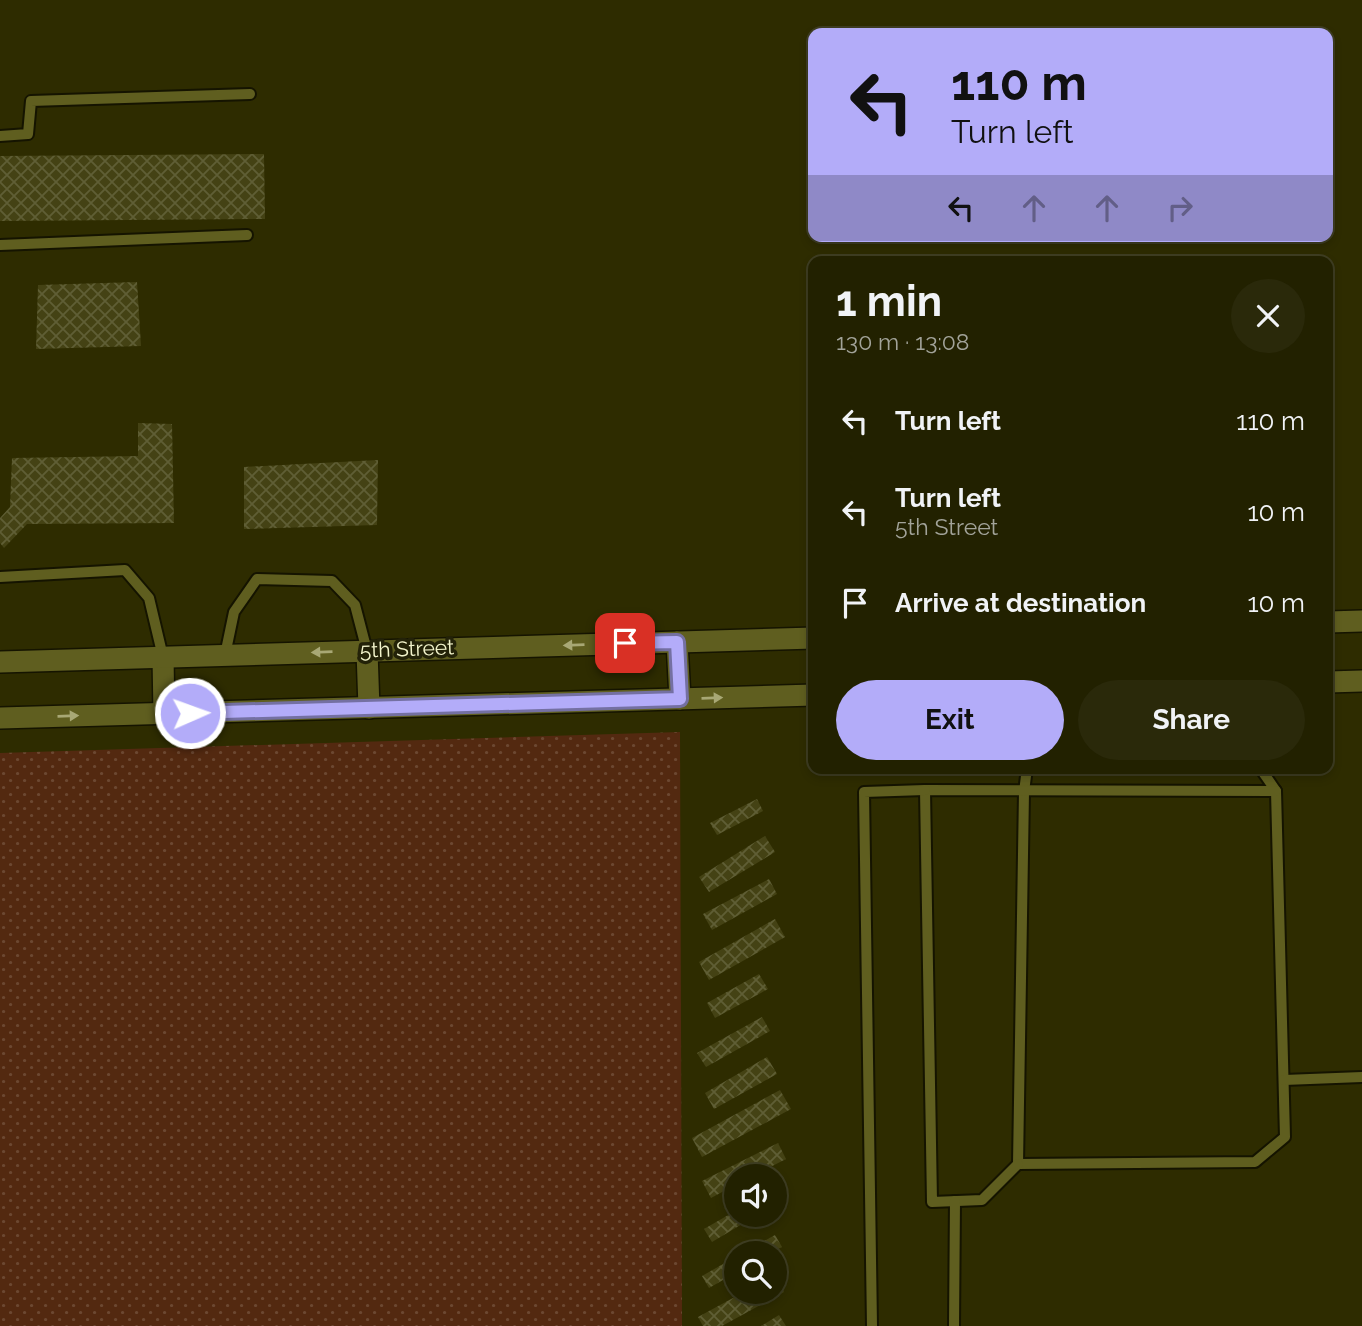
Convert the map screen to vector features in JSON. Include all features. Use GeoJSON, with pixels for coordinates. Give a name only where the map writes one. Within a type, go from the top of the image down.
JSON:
{"type":"FeatureCollection","features":[{"type":"Feature","properties":{"kind":"main road"},"geometry":{"type":"LineString","coordinates":[[1333,622],[1362,621]]}},
{"type":"Feature","properties":{"kind":"main road","name":"5th Street"},"geometry":{"type":"LineString","coordinates":[[0,662],[808,638]]}},
{"type":"Feature","properties":{"kind":"main road"},"geometry":{"type":"LineString","coordinates":[[677,642],[680,699]]}},
{"type":"Feature","properties":{"kind":"main road"},"geometry":{"type":"LineString","coordinates":[[367,651],[369,708]]}},
{"type":"Feature","properties":{"kind":"main road"},"geometry":{"type":"LineString","coordinates":[[163,657],[164,714]]}},
{"type":"Feature","properties":{"kind":"main road"},"geometry":{"type":"LineString","coordinates":[[1333,682],[1362,681]]}},
{"type":"Feature","properties":{"kind":"main road"},"geometry":{"type":"LineString","coordinates":[[0,718],[808,695]]}},
{"type":"Feature","properties":{"kind":"lane"},"geometry":{"type":"LineString","coordinates":[[0,136],[28,134],[31,101],[250,94]]}},
{"type":"Feature","properties":{"kind":"lane"},"geometry":{"type":"LineString","coordinates":[[0,245],[247,235]]}},
{"type":"Feature","properties":{"kind":"lane"},"geometry":{"type":"LineString","coordinates":[[0,576],[125,570],[149,598],[163,657]]}},
{"type":"Feature","properties":{"kind":"lane"},"geometry":{"type":"LineString","coordinates":[[225,655],[234,612],[257,579],[332,581],[355,605],[367,651]]}},
{"type":"Feature","properties":{"kind":"lane"},"geometry":{"type":"LineString","coordinates":[[925,790],[932,1202],[982,1200],[1018,1164],[1026,774]]}},
{"type":"Feature","properties":{"kind":"lane"},"geometry":{"type":"LineString","coordinates":[[1018,1164],[1255,1162],[1285,1137],[1276,791],[1263,774]]}},
{"type":"Feature","properties":{"kind":"lane"},"geometry":{"type":"LineString","coordinates":[[872,1326],[864,792],[1276,791]]}},
{"type":"Feature","properties":{"kind":"lane"},"geometry":{"type":"LineString","coordinates":[[1284,1080],[1362,1077]]}},
{"type":"Feature","properties":{"kind":"lane"},"geometry":{"type":"LineString","coordinates":[[954,1326],[955,1201]]}},
{"type":"Feature","properties":{"kind":"shaded area"},"geometry":{"type":"Polygon","coordinates":[[[680,732],[682,1326],[0,1326],[0,753],[680,732]]]}},
{"type":"Feature","properties":{"kind":"building"},"geometry":{"type":"Polygon","coordinates":[[[264,154],[265,219],[0,221],[0,156],[264,154]]]}},
{"type":"Feature","properties":{"kind":"building"},"geometry":{"type":"Polygon","coordinates":[[[137,282],[141,346],[36,349],[38,285],[137,282]]]}},
{"type":"Feature","properties":{"kind":"building"},"geometry":{"type":"Polygon","coordinates":[[[138,423],[172,424],[174,523],[27,524],[4,548],[0,543],[0,518],[10,507],[12,458],[138,456],[138,423]]]}},
{"type":"Feature","properties":{"kind":"building"},"geometry":{"type":"Polygon","coordinates":[[[378,460],[377,525],[244,529],[244,467],[378,460]]]}},
{"type":"Feature","properties":{"kind":"building"},"geometry":{"type":"Polygon","coordinates":[[[757,799],[763,811],[717,835],[710,823],[757,799]]]}},
{"type":"Feature","properties":{"kind":"building"},"geometry":{"type":"Polygon","coordinates":[[[765,836],[775,852],[709,892],[699,877],[765,836]]]}},
{"type":"Feature","properties":{"kind":"building"},"geometry":{"type":"Polygon","coordinates":[[[769,879],[777,894],[712,930],[703,914],[769,879]]]}},
{"type":"Feature","properties":{"kind":"building"},"geometry":{"type":"Polygon","coordinates":[[[775,919],[785,937],[709,980],[699,962],[775,919]]]}},
{"type":"Feature","properties":{"kind":"building"},"geometry":{"type":"Polygon","coordinates":[[[759,974],[768,989],[715,1018],[707,1003],[759,974]]]}},
{"type":"Feature","properties":{"kind":"building"},"geometry":{"type":"Polygon","coordinates":[[[762,1017],[770,1031],[706,1067],[697,1053],[762,1017]]]}},
{"type":"Feature","properties":{"kind":"building"},"geometry":{"type":"Polygon","coordinates":[[[767,1057],[777,1074],[714,1109],[705,1093],[767,1057]]]}},
{"type":"Feature","properties":{"kind":"building"},"geometry":{"type":"Polygon","coordinates":[[[780,1090],[791,1109],[702,1157],[692,1138],[780,1090]]]}},
{"type":"Feature","properties":{"kind":"building"},"geometry":{"type":"Polygon","coordinates":[[[778,1143],[786,1159],[776,1164],[736,1164],[778,1143]]]}},
{"type":"Feature","properties":{"kind":"building"},"geometry":{"type":"Polygon","coordinates":[[[724,1170],[724,1191],[711,1198],[702,1181],[724,1170]]]}},
{"type":"Feature","properties":{"kind":"building"},"geometry":{"type":"Polygon","coordinates":[[[724,1217],[724,1227],[737,1227],[712,1242],[704,1229],[724,1217]]]}},
{"type":"Feature","properties":{"kind":"building"},"geometry":{"type":"Polygon","coordinates":[[[775,1235],[778,1241],[764,1241],[775,1235]]]}},
{"type":"Feature","properties":{"kind":"building"},"geometry":{"type":"Polygon","coordinates":[[[724,1263],[724,1279],[709,1288],[702,1276],[724,1263]]]}},
{"type":"Feature","properties":{"kind":"building"},"geometry":{"type":"Polygon","coordinates":[[[724,1303],[762,1304],[722,1326],[703,1326],[698,1317],[724,1303]]]}},
{"type":"Feature","properties":{"kind":"building"},"geometry":{"type":"Polygon","coordinates":[[[779,1315],[786,1326],[761,1326],[779,1315]]]}},
{"type":"Feature","properties":{"kind":"route"},"geometry":{"type":"LineString","coordinates":[[190,713],[680,699],[677,642],[625,643]]}}]}
